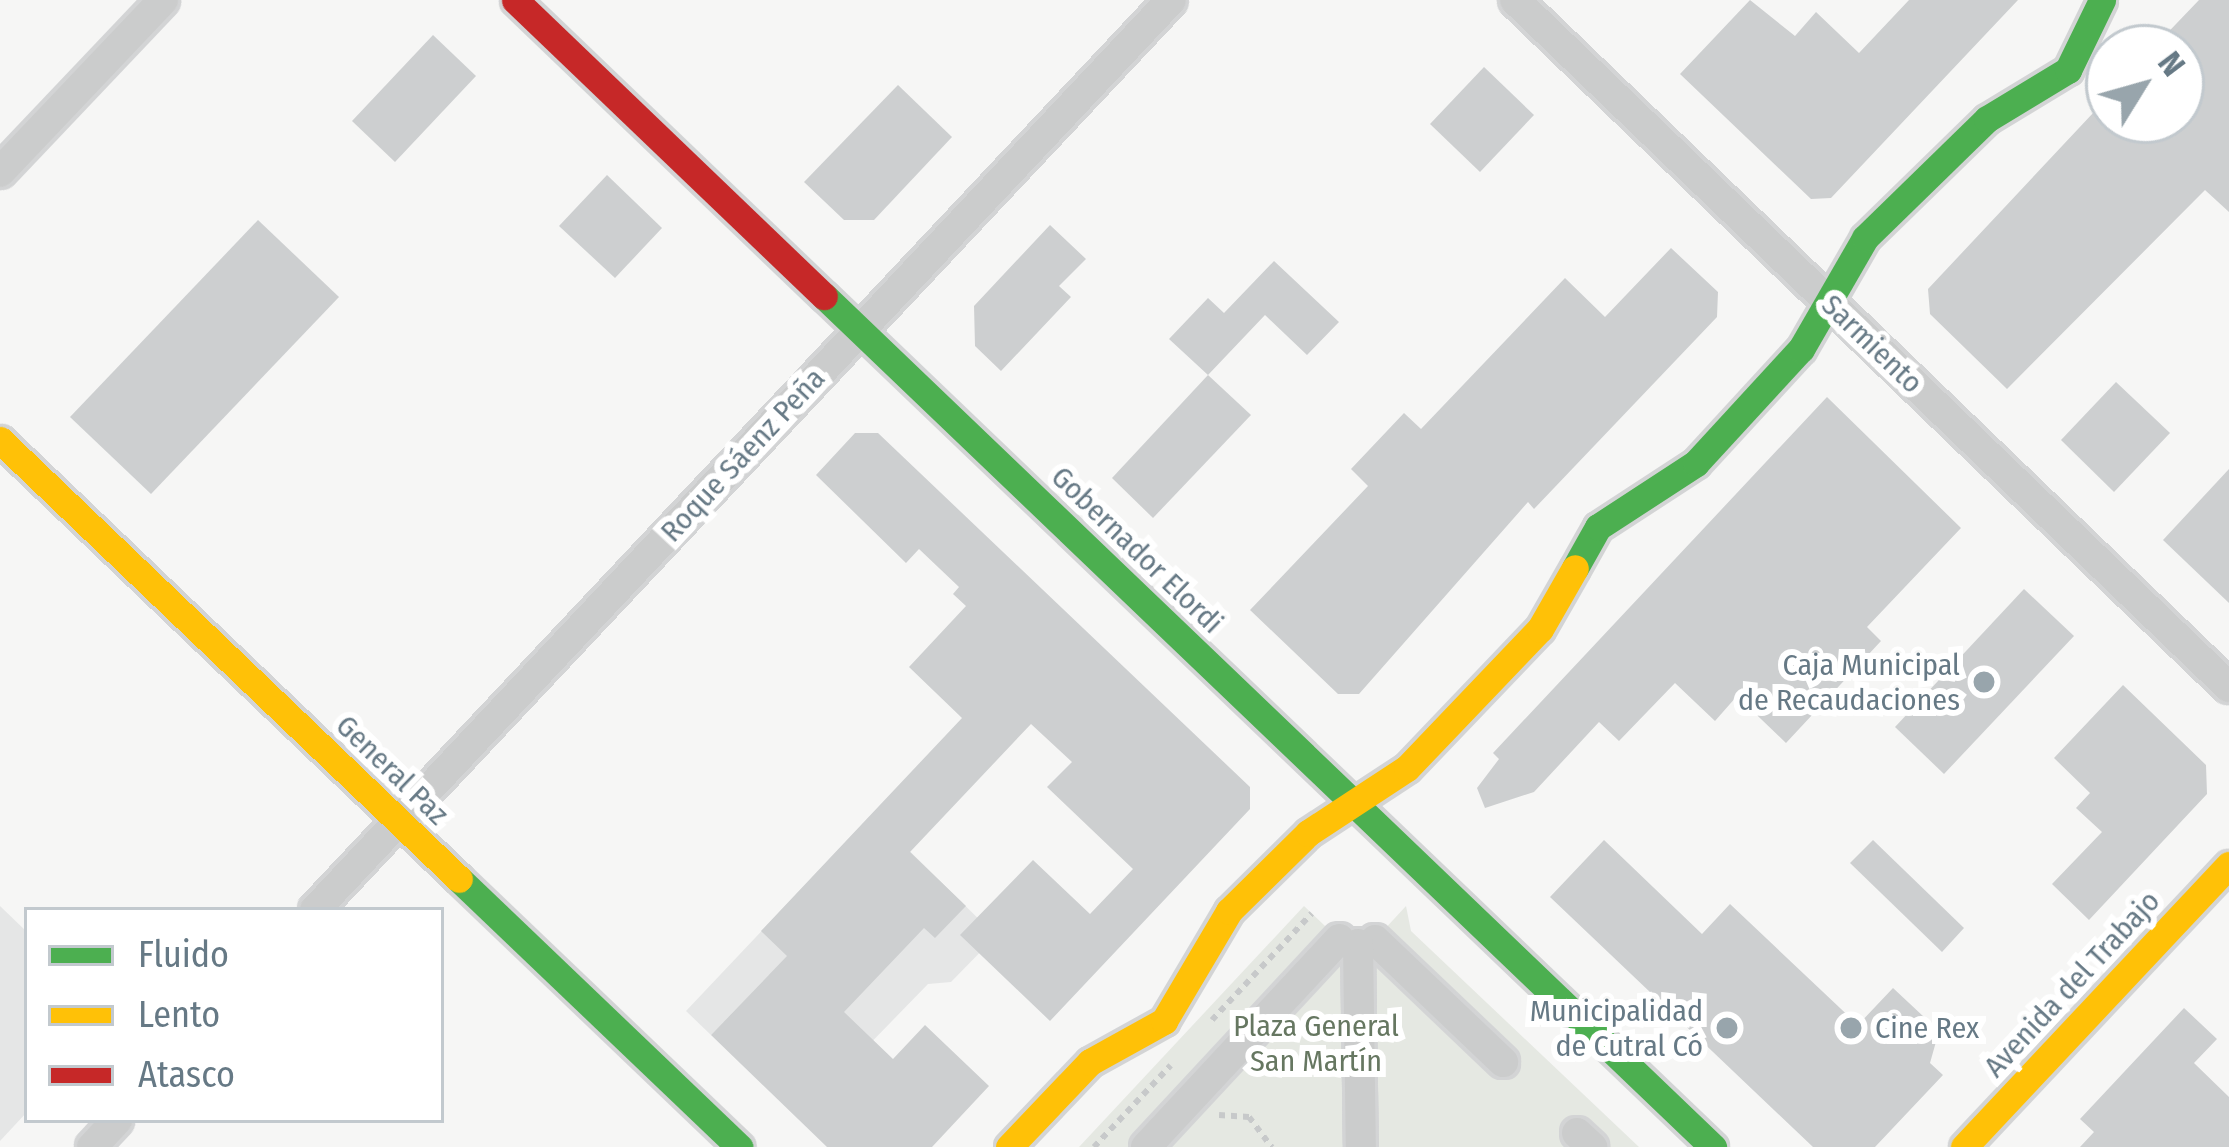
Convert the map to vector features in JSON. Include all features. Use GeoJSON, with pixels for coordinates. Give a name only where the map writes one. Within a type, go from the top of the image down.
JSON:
{"type":"FeatureCollection","features":[{"type":"Feature","properties":{"kind":"street"},"geometry":{"type":"LineString","coordinates":[[0,172],[163,0]]}},
{"type":"Feature","properties":{"kind":"street","name":"Gobernador Elordi"},"geometry":{"type":"LineString","coordinates":[[515,0],[1713,1147]]}},
{"type":"Feature","properties":{"kind":"street","name":"Roque Sáenz Peña"},"geometry":{"type":"LineString","coordinates":[[318,907],[1171,0]]}},
{"type":"Feature","properties":{"kind":"street","name":"Sarmiento"},"geometry":{"type":"LineString","coordinates":[[1515,0],[2229,687]]}},
{"type":"Feature","properties":{"kind":"street"},"geometry":{"type":"LineString","coordinates":[[1009,1147],[1090,1062],[1164,1021],[1228,911],[1303,837],[1411,765],[1540,629],[1598,527],[1696,463],[1801,350],[1865,238],[1978,127],[2068,70],[2102,0]]}},
{"type":"Feature","properties":{"kind":"street","name":"General Paz"},"geometry":{"type":"LineString","coordinates":[[0,440],[739,1147]]}},
{"type":"Feature","properties":{"kind":"street","name":"Avenida del Trabajo"},"geometry":{"type":"LineString","coordinates":[[1964,1147],[2229,866]]}},
{"type":"Feature","properties":{"kind":"street"},"geometry":{"type":"LineString","coordinates":[[1357,941],[1503,1062]]}},
{"type":"Feature","properties":{"kind":"street"},"geometry":{"type":"LineString","coordinates":[[1146,1147],[1357,941]]}},
{"type":"Feature","properties":{"kind":"street"},"geometry":{"type":"LineString","coordinates":[[1357,941],[1360,1147]]}},
{"type":"Feature","properties":{"kind":"street"},"geometry":{"type":"LineString","coordinates":[[92,1147],[115,1123]]}},
{"type":"Feature","properties":{"kind":"path"},"geometry":{"type":"LineString","coordinates":[[1210,1118],[1249,1117],[1272,1147]]}},
{"type":"Feature","properties":{"kind":"shaded area"},"geometry":{"type":"Polygon","coordinates":[[[872,814],[996,936],[951,982],[928,984],[856,1058],[769,975],[711,1035],[686,1011],[872,814]]]}},
{"type":"Feature","properties":{"kind":"shaded area"},"geometry":{"type":"Polygon","coordinates":[[[0,906],[24,929],[24,1115],[0,1141],[0,906]]]}},
{"type":"Feature","properties":{"kind":"green space","name":"Plaza General San Martín"},"geometry":{"type":"Polygon","coordinates":[[[1304,906],[1344,944],[1370,945],[1406,906],[1411,931],[1639,1147],[1079,1147],[1304,906]]]}},
{"type":"Feature","properties":{"kind":"building"},"geometry":{"type":"Polygon","coordinates":[[[1750,0],[1795,36],[1816,12],[1859,53],[1909,0],[2018,0],[1831,198],[1811,199],[1680,74],[1750,0]]]}},
{"type":"Feature","properties":{"kind":"building"},"geometry":{"type":"Polygon","coordinates":[[[2199,0],[2229,0],[2229,212],[2205,190],[2007,389],[1930,314],[1928,289],[2085,122],[2085,144],[2205,144],[2205,24],[2176,24],[2199,0]]]}},
{"type":"Feature","properties":{"kind":"building"},"geometry":{"type":"Polygon","coordinates":[[[433,35],[476,76],[395,162],[352,121],[433,35]]]}},
{"type":"Feature","properties":{"kind":"building"},"geometry":{"type":"Polygon","coordinates":[[[1484,67],[1534,115],[1480,172],[1430,124],[1484,67]]]}},
{"type":"Feature","properties":{"kind":"building"},"geometry":{"type":"Polygon","coordinates":[[[898,85],[952,137],[874,220],[844,220],[804,182],[898,85]]]}},
{"type":"Feature","properties":{"kind":"building"},"geometry":{"type":"Polygon","coordinates":[[[607,175],[662,228],[615,278],[559,226],[607,175]]]}},
{"type":"Feature","properties":{"kind":"building"},"geometry":{"type":"Polygon","coordinates":[[[258,220],[339,297],[151,494],[70,417],[258,220]]]}},
{"type":"Feature","properties":{"kind":"building"},"geometry":{"type":"Polygon","coordinates":[[[1050,225],[1086,259],[1059,286],[1071,297],[1001,371],[975,346],[974,306],[1050,225]]]}},
{"type":"Feature","properties":{"kind":"building"},"geometry":{"type":"Polygon","coordinates":[[[1671,248],[1718,292],[1717,317],[1534,509],[1528,502],[1359,694],[1338,694],[1250,610],[1368,486],[1351,469],[1404,413],[1421,429],[1565,278],[1605,317],[1671,248]]]}},
{"type":"Feature","properties":{"kind":"building"},"geometry":{"type":"Polygon","coordinates":[[[1274,261],[1339,322],[1307,355],[1265,315],[1208,375],[1169,339],[1208,298],[1224,313],[1274,261]]]}},
{"type":"Feature","properties":{"kind":"building"},"geometry":{"type":"Polygon","coordinates":[[[1208,375],[1251,415],[1153,518],[1112,478],[1208,375]]]}},
{"type":"Feature","properties":{"kind":"building"},"geometry":{"type":"Polygon","coordinates":[[[2116,382],[2170,433],[2114,492],[2061,440],[2116,382]]]}},
{"type":"Feature","properties":{"kind":"building"},"geometry":{"type":"Polygon","coordinates":[[[1827,397],[1961,528],[1867,627],[1881,641],[1786,743],[1737,696],[1715,721],[1675,683],[1619,741],[1599,722],[1534,792],[1485,808],[1477,788],[1499,759],[1493,753],[1827,397]]]}},
{"type":"Feature","properties":{"kind":"building"},"geometry":{"type":"Polygon","coordinates":[[[855,433],[878,433],[1250,787],[1250,809],[1050,1021],[960,935],[1033,860],[1090,914],[1133,869],[1047,787],[1072,762],[1031,724],[910,852],[966,906],[935,938],[924,928],[844,1012],[893,1059],[925,1025],[989,1086],[932,1147],[827,1147],[711,1035],[787,956],[761,931],[962,718],[909,667],[966,606],[953,594],[959,587],[919,549],[906,563],[816,475],[855,433]]]}},
{"type":"Feature","properties":{"kind":"building"},"geometry":{"type":"Polygon","coordinates":[[[2229,469],[2229,603],[2163,540],[2229,469]]]}},
{"type":"Feature","properties":{"kind":"building","name":"Caja Municipal de Recaudaciones"},"geometry":{"type":"Polygon","coordinates":[[[2024,589],[2074,636],[1944,774],[1895,727],[2024,589]]]}},
{"type":"Feature","properties":{"kind":"building"},"geometry":{"type":"Polygon","coordinates":[[[2123,685],[2206,765],[2207,794],[2089,920],[2052,884],[2102,832],[2076,808],[2090,793],[2054,758],[2123,685]]]}},
{"type":"Feature","properties":{"kind":"building"},"geometry":{"type":"Polygon","coordinates":[[[1604,840],[1702,934],[1730,904],[1858,1025],[1893,988],[1939,1031],[1930,1063],[1943,1075],[1875,1147],[1813,1147],[1550,897],[1604,840]]]}},
{"type":"Feature","properties":{"kind":"building"},"geometry":{"type":"Polygon","coordinates":[[[1873,840],[1964,928],[1942,952],[1850,863],[1873,840]]]}},
{"type":"Feature","properties":{"kind":"building"},"geometry":{"type":"Polygon","coordinates":[[[2184,1008],[2217,1039],[2194,1063],[2229,1097],[2229,1147],[2080,1147],[2094,1132],[2080,1119],[2184,1008]]]}},
{"type":"Feature","properties":{"kind":"traffic: fast"},"geometry":{"type":"LineString","coordinates":[[1575,568],[1598,527],[1696,463],[1801,349],[1865,238],[1987,119],[2068,70],[2102,0]]}},
{"type":"Feature","properties":{"kind":"traffic: fast"},"geometry":{"type":"LineString","coordinates":[[824,296],[1713,1147]]}},
{"type":"Feature","properties":{"kind":"traffic: fast"},"geometry":{"type":"LineString","coordinates":[[459,879],[739,1147]]}},
{"type":"Feature","properties":{"kind":"traffic: slow"},"geometry":{"type":"LineString","coordinates":[[0,440],[459,879]]}},
{"type":"Feature","properties":{"kind":"traffic: slow"},"geometry":{"type":"LineString","coordinates":[[1009,1147],[1090,1062],[1164,1021],[1229,911],[1308,833],[1407,768],[1540,629],[1575,568]]}},
{"type":"Feature","properties":{"kind":"traffic: slow"},"geometry":{"type":"LineString","coordinates":[[1964,1147],[2229,865]]}},
{"type":"Feature","properties":{"kind":"traffic: jam"},"geometry":{"type":"LineString","coordinates":[[515,0],[824,296]]}},
{"type":"Feature","properties":{"kind":"place","name":"Caja Municipal de Recaudaciones"},"geometry":{"type":"Point","coordinates":[1984,682]}},
{"type":"Feature","properties":{"kind":"place","name":"Municipalidad de Cutral Có"},"geometry":{"type":"Point","coordinates":[1727,1028]}},
{"type":"Feature","properties":{"kind":"place","name":"Cine Rex"},"geometry":{"type":"Point","coordinates":[1851,1028]}}]}
